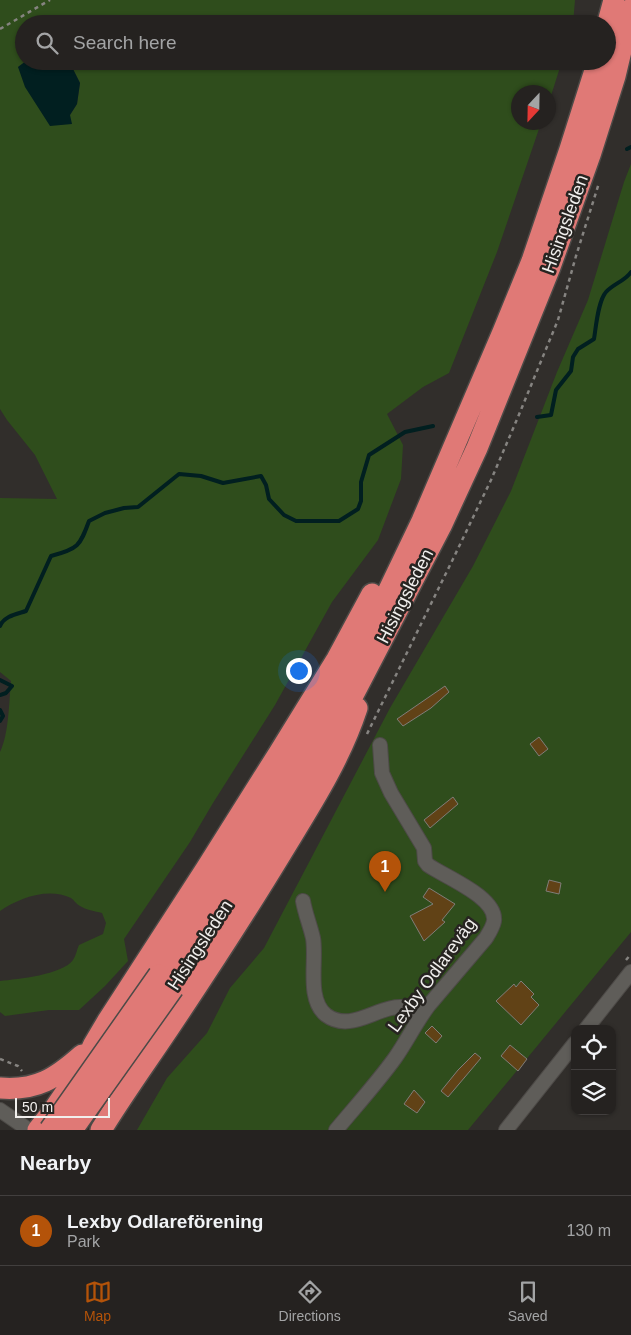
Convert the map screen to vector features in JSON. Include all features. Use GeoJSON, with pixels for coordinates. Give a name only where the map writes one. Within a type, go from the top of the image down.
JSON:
{"type":"FeatureCollection","features":[{"type":"Feature","properties":{"kind":"highway"},"geometry":{"type":"LineString","coordinates":[[610,15],[614,0]]}},
{"type":"Feature","properties":{"kind":"highway","name":"Hisingsleden"},"geometry":{"type":"LineString","coordinates":[[50,1130],[166,982],[254,862],[349,703],[377,650],[441,526],[477,448],[522,339],[590,155],[615,76],[631,9]]}},
{"type":"Feature","properties":{"kind":"highway","name":"Hisingsleden"},"geometry":{"type":"LineString","coordinates":[[72,1130],[166,982],[336,693],[362,644],[422,520],[532,260],[595,70]]}},
{"type":"Feature","properties":{"kind":"highway"},"geometry":{"type":"LineString","coordinates":[[38,1130],[54,1111],[70,1086],[94,1044],[337,659],[457,438]]}},
{"type":"Feature","properties":{"kind":"highway"},"geometry":{"type":"LineString","coordinates":[[101,1130],[119,1100],[229,937],[323,784],[350,730],[377,650]]}},
{"type":"Feature","properties":{"kind":"highway"},"geometry":{"type":"LineString","coordinates":[[0,1088],[14,1089],[49,1080],[64,1071],[94,1044]]}},
{"type":"Feature","properties":{"kind":"street","name":"Lexby Odlareväg"},"geometry":{"type":"LineString","coordinates":[[336,1130],[394,1059],[420,1016],[486,938],[494,919],[492,910],[486,901],[428,865],[424,848],[390,794],[382,773],[380,745]]}},
{"type":"Feature","properties":{"kind":"street"},"geometry":{"type":"LineString","coordinates":[[302,901],[313,938],[316,1000],[324,1013],[341,1021],[355,1020],[401,1007],[408,1008],[420,1016]]}},
{"type":"Feature","properties":{"kind":"street"},"geometry":{"type":"LineString","coordinates":[[589,1025],[631,972]]}},
{"type":"Feature","properties":{"kind":"street"},"geometry":{"type":"LineString","coordinates":[[506,1130],[571,1048]]}},
{"type":"Feature","properties":{"kind":"street"},"geometry":{"type":"LineString","coordinates":[[0,1110],[29,1130]]}},
{"type":"Feature","properties":{"kind":"path"},"geometry":{"type":"LineString","coordinates":[[24,15],[50,0]]}},
{"type":"Feature","properties":{"kind":"path"},"geometry":{"type":"LineString","coordinates":[[0,29],[15,20]]}},
{"type":"Feature","properties":{"kind":"green space"},"geometry":{"type":"Polygon","coordinates":[[[0,0],[575,0],[574,15],[15,15],[15,70],[21,70],[70,115],[77,104],[80,83],[74,70],[559,70],[554,85],[511,85],[511,130],[539,130],[497,252],[449,373],[423,387],[387,414],[403,445],[401,479],[378,540],[332,602],[275,705],[190,842],[124,939],[128,961],[79,1010],[49,1010],[5,1016],[0,1012],[0,981],[50,973],[67,965],[73,960],[79,945],[103,934],[106,923],[102,913],[82,907],[71,898],[62,895],[43,894],[25,898],[0,911],[0,752],[7,727],[11,681],[0,672],[0,498],[57,499],[35,455],[0,409],[0,0]]]}},
{"type":"Feature","properties":{"kind":"green space"},"geometry":{"type":"Polygon","coordinates":[[[631,164],[631,932],[468,1130],[137,1130],[167,1078],[207,1033],[230,988],[264,948],[390,708],[473,566],[511,491],[557,372],[588,300],[631,164]]]}},
{"type":"Feature","properties":{"kind":"water"},"geometry":{"type":"Polygon","coordinates":[[[19,70],[74,70],[80,83],[77,104],[70,115],[72,124],[50,126],[25,87],[19,70]]]}},
{"type":"Feature","properties":{"kind":"building"},"geometry":{"type":"Polygon","coordinates":[[[445,686],[449,692],[431,708],[403,726],[397,719],[445,686]]]}},
{"type":"Feature","properties":{"kind":"building"},"geometry":{"type":"Polygon","coordinates":[[[539,737],[548,749],[539,756],[530,744],[539,737]]]}},
{"type":"Feature","properties":{"kind":"building"},"geometry":{"type":"Polygon","coordinates":[[[453,797],[458,804],[430,828],[424,820],[453,797]]]}},
{"type":"Feature","properties":{"kind":"building"},"geometry":{"type":"Polygon","coordinates":[[[549,880],[561,883],[559,894],[546,891],[549,880]]]}},
{"type":"Feature","properties":{"kind":"building"},"geometry":{"type":"Polygon","coordinates":[[[429,888],[455,904],[442,920],[445,922],[424,941],[410,916],[433,904],[423,897],[429,888]]]}},
{"type":"Feature","properties":{"kind":"building"},"geometry":{"type":"Polygon","coordinates":[[[521,981],[534,994],[531,997],[539,1005],[521,1025],[496,1001],[514,984],[516,987],[521,981]]]}},
{"type":"Feature","properties":{"kind":"building"},"geometry":{"type":"Polygon","coordinates":[[[432,1026],[442,1036],[436,1043],[425,1033],[432,1026]]]}},
{"type":"Feature","properties":{"kind":"building"},"geometry":{"type":"Polygon","coordinates":[[[510,1045],[527,1059],[518,1071],[501,1056],[510,1045]]]}},
{"type":"Feature","properties":{"kind":"building"},"geometry":{"type":"Polygon","coordinates":[[[475,1053],[481,1058],[448,1097],[441,1091],[475,1053]]]}},
{"type":"Feature","properties":{"kind":"building"},"geometry":{"type":"Polygon","coordinates":[[[414,1090],[425,1102],[417,1113],[404,1104],[414,1090]]]}},
{"type":"Feature","properties":{"kind":"waterway"},"geometry":{"type":"LineString","coordinates":[[627,149],[631,147]]}},
{"type":"Feature","properties":{"kind":"waterway"},"geometry":{"type":"LineString","coordinates":[[537,417],[551,415],[556,390],[571,371],[573,357],[578,349],[594,339],[603,296],[631,272]]}},
{"type":"Feature","properties":{"kind":"waterway"},"geometry":{"type":"LineString","coordinates":[[0,626],[4,620],[26,611],[51,556],[67,551],[77,545],[89,521],[105,513],[124,508],[138,507],[179,474],[201,476],[223,483],[261,476],[266,485],[269,499],[284,515],[296,521],[339,521],[358,509],[361,501],[361,482],[369,455],[405,432],[433,426]]}},
{"type":"Feature","properties":{"kind":"waterway"},"geometry":{"type":"LineString","coordinates":[[0,680],[12,686],[6,693],[0,695]]}},
{"type":"Feature","properties":{"kind":"waterway"},"geometry":{"type":"LineString","coordinates":[[0,710],[3,716],[0,721]]}},
{"type":"Feature","properties":{"kind":"place","name":"Lexby Odlareförening"},"geometry":{"type":"Point","coordinates":[385,892]}}]}
